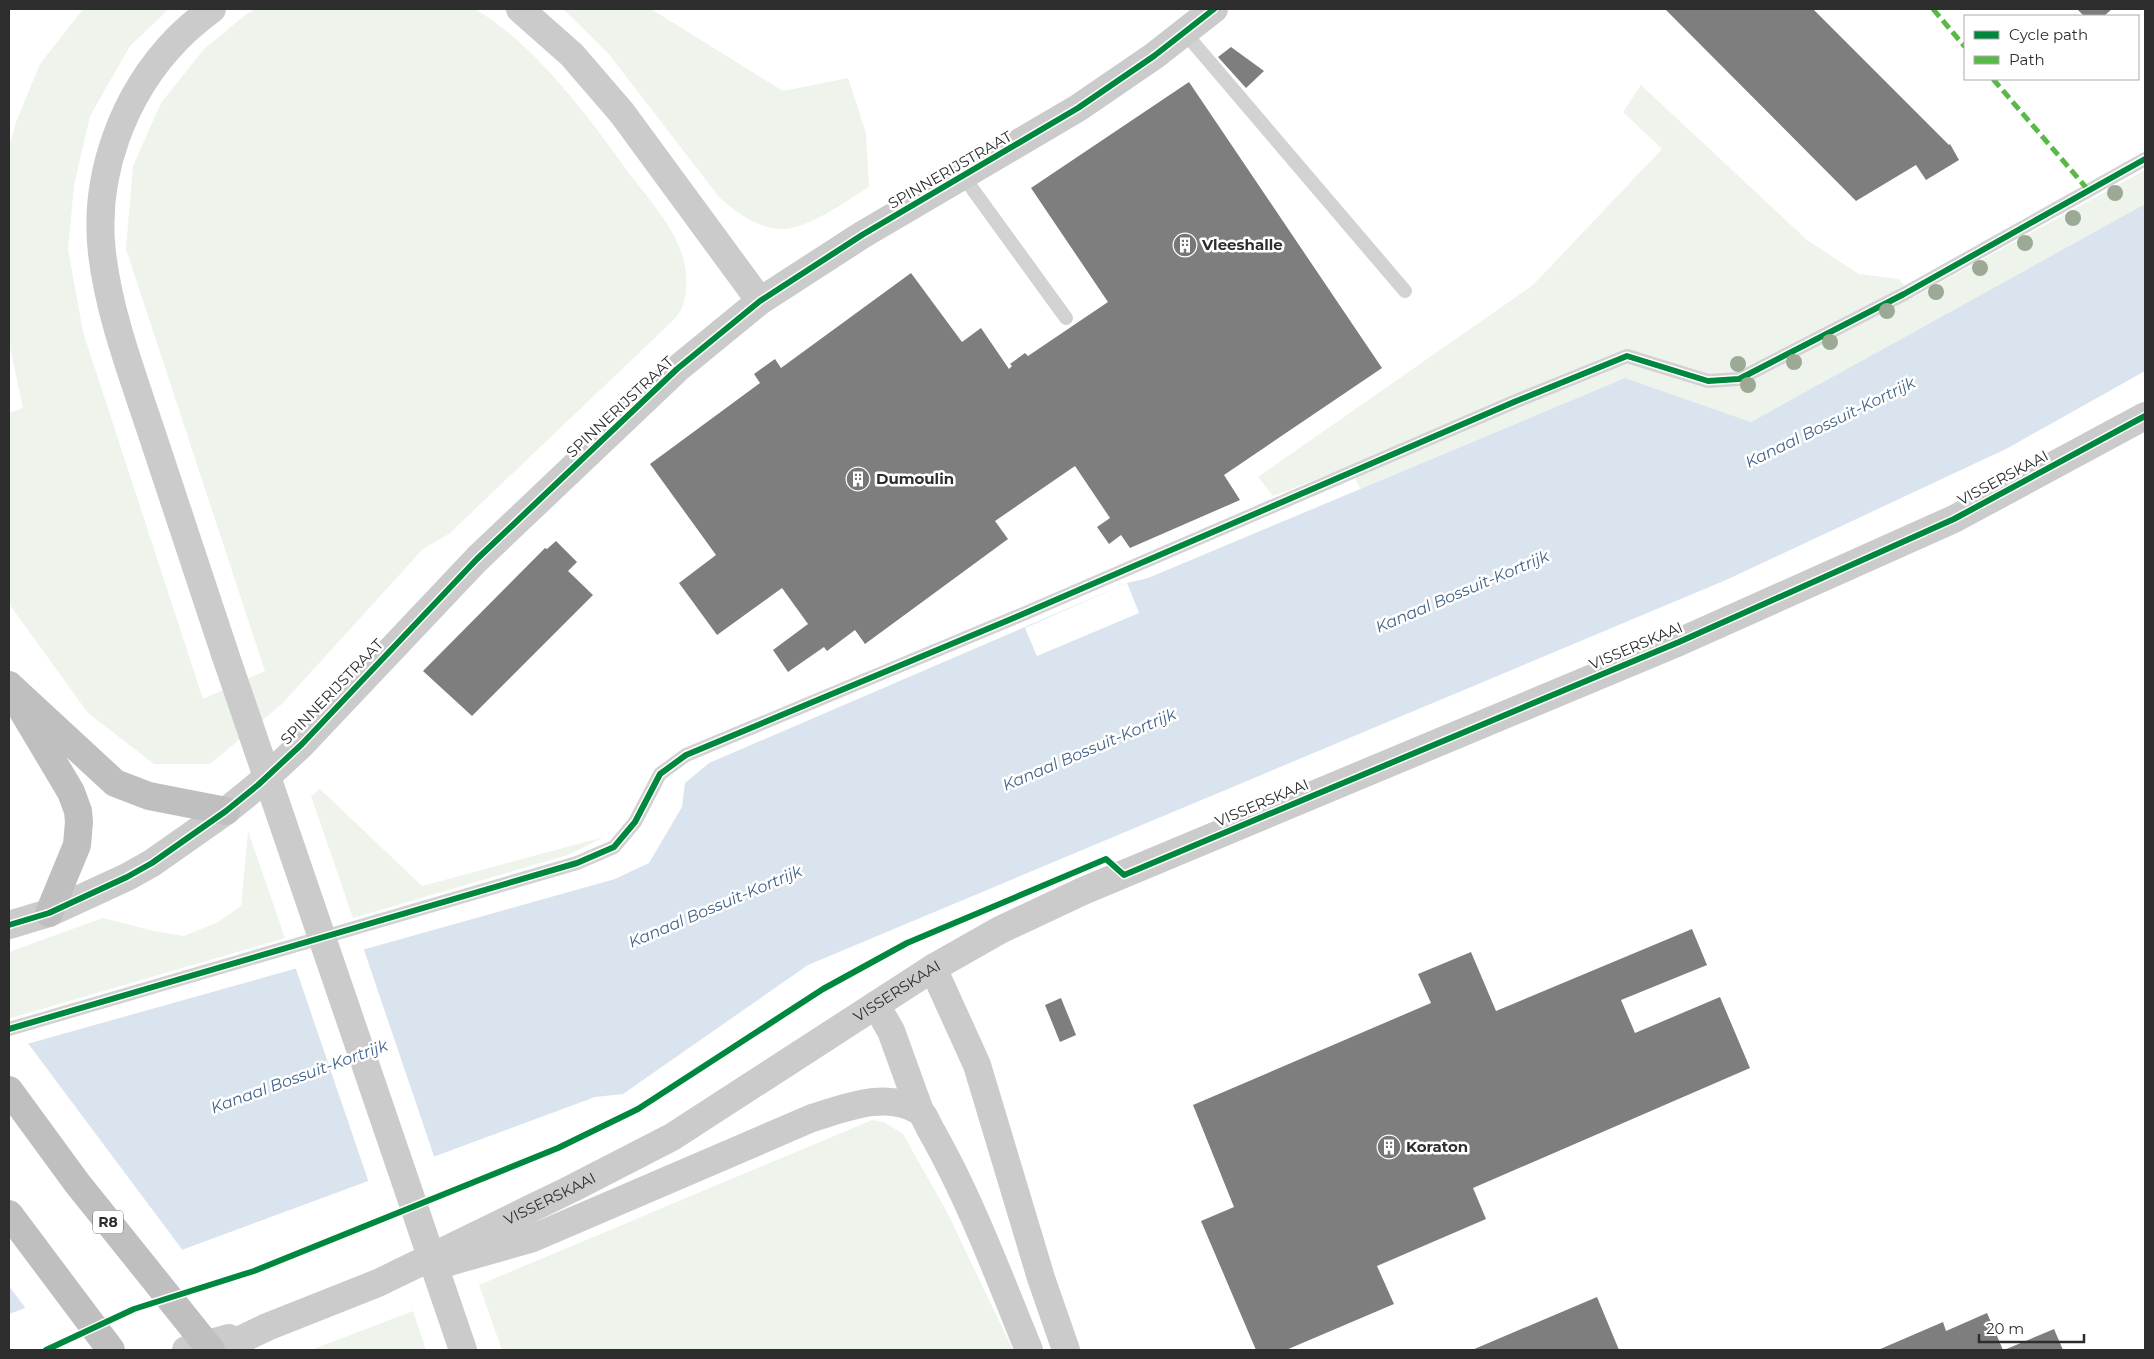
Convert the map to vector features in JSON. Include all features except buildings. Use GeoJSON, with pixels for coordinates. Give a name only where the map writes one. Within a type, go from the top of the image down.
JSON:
{"type":"FeatureCollection","features":[{"type":"Feature","properties":{"kind":"highway"},"geometry":{"type":"LineString","coordinates":[[9,686],[107,776],[120,785],[167,801],[226,811]]}},
{"type":"Feature","properties":{"kind":"highway"},"geometry":{"type":"LineString","coordinates":[[9,686],[71,792],[78,811],[79,835],[49,913]]}},
{"type":"Feature","properties":{"kind":"highway","name":"R8"},"geometry":{"type":"LineString","coordinates":[[9,1090],[76,1183],[211,1350]]}},
{"type":"Feature","properties":{"kind":"highway"},"geometry":{"type":"LineString","coordinates":[[9,1214],[111,1350]]}},
{"type":"Feature","properties":{"kind":"street"},"geometry":{"type":"LineString","coordinates":[[212,9],[177,39],[155,65],[129,106],[117,133],[107,168],[101,230],[108,285],[126,353],[225,654],[463,1350]]}},
{"type":"Feature","properties":{"kind":"street"},"geometry":{"type":"LineString","coordinates":[[520,9],[572,55],[622,113],[760,301]]}},
{"type":"Feature","properties":{"kind":"street","name":"SPINNERIJSTRAAT"},"geometry":{"type":"LineString","coordinates":[[9,925],[49,913],[103,889],[152,862],[226,811],[258,785],[302,744],[477,559],[678,369],[760,301],[862,235],[1078,108],[1185,32],[1214,9]]}},
{"type":"Feature","properties":{"kind":"street","name":"VISSERSKAAI"},"geometry":{"type":"LineString","coordinates":[[219,1350],[266,1328],[378,1282],[571,1189],[672,1137],[933,968],[1000,930],[1083,891],[1679,642],[1954,519],[2145,416]]}},
{"type":"Feature","properties":{"kind":"street"},"geometry":{"type":"LineString","coordinates":[[933,968],[977,1065],[1041,1278],[1066,1350]]}},
{"type":"Feature","properties":{"kind":"street"},"geometry":{"type":"LineString","coordinates":[[876,1005],[891,1032],[920,1111],[967,1202],[1028,1350]]}},
{"type":"Feature","properties":{"kind":"street"},"geometry":{"type":"LineString","coordinates":[[378,1282],[533,1238],[812,1118],[847,1107],[882,1101],[901,1103],[920,1111]]}},
{"type":"Feature","properties":{"kind":"street","name":"VISSERSKAAI"},"geometry":{"type":"LineString","coordinates":[[186,1350],[266,1328]]}},
{"type":"Feature","properties":{"kind":"lane"},"geometry":{"type":"LineString","coordinates":[[1185,32],[1405,291]]}},
{"type":"Feature","properties":{"kind":"lane"},"geometry":{"type":"LineString","coordinates":[[9,1029],[577,863],[614,847],[634,822],[660,774],[686,755],[1016,617],[1514,402],[1627,356],[1708,381],[1739,379],[1904,294],[2145,159]]}},
{"type":"Feature","properties":{"kind":"lane"},"geometry":{"type":"LineString","coordinates":[[963,176],[1066,318]]}},
{"type":"Feature","properties":{"kind":"shaded area"},"geometry":{"type":"Polygon","coordinates":[[[83,9],[169,9],[130,46],[90,116],[74,185],[68,249],[83,332],[203,699],[265,671],[126,249],[133,166],[161,103],[204,49],[245,15],[256,9],[475,9],[499,25],[521,44],[543,65],[582,110],[663,217],[675,237],[685,264],[685,298],[681,310],[673,320],[449,534],[423,549],[282,704],[210,764],[154,764],[88,713],[9,604],[9,413],[23,408],[9,343],[9,147],[16,122],[40,64],[83,9]]]}},
{"type":"Feature","properties":{"kind":"shaded area"},"geometry":{"type":"Polygon","coordinates":[[[563,9],[651,9],[783,91],[848,78],[866,133],[869,187],[828,213],[794,227],[774,228],[748,219],[719,197],[608,53],[563,9]]]}},
{"type":"Feature","properties":{"kind":"shaded area"},"geometry":{"type":"Polygon","coordinates":[[[1641,85],[1807,240],[1859,274],[1899,279],[1914,297],[2145,170],[2145,204],[1751,422],[1625,378],[1360,489],[1350,466],[1273,496],[1258,477],[1533,285],[1662,149],[1623,112],[1641,85]]]}},
{"type":"Feature","properties":{"kind":"shaded area"},"geometry":{"type":"Polygon","coordinates":[[[320,789],[422,886],[604,837],[568,855],[353,918],[311,796],[320,789]]]}},
{"type":"Feature","properties":{"kind":"shaded area"},"geometry":{"type":"Polygon","coordinates":[[[248,831],[285,938],[11,1018],[9,1015],[9,952],[103,918],[154,931],[184,936],[218,922],[241,906],[248,831]]]}},
{"type":"Feature","properties":{"kind":"shaded area"},"geometry":{"type":"Polygon","coordinates":[[[872,1120],[884,1122],[903,1134],[947,1212],[1013,1350],[502,1350],[479,1285],[872,1120]]]}},
{"type":"Feature","properties":{"kind":"shaded area"},"geometry":{"type":"Polygon","coordinates":[[[413,1311],[426,1350],[311,1350],[413,1311]]]}},
{"type":"Feature","properties":{"kind":"water","name":"Kanaal Bossuit-Kortrijk"},"geometry":{"type":"Polygon","coordinates":[[[2145,204],[2145,371],[2006,449],[1726,580],[808,965],[623,1094],[595,1097],[9,1314],[9,1049],[615,879],[649,863],[682,807],[685,783],[709,763],[1127,583],[1148,578],[1625,378],[1751,422],[2145,204]]]}},
{"type":"Feature","properties":{"kind":"pier"},"geometry":{"type":"Polygon","coordinates":[[[1127,583],[1139,613],[1037,656],[1025,628],[1127,583]]]}},
{"type":"Feature","properties":{"kind":"pier"},"geometry":{"type":"Polygon","coordinates":[[[363,947],[435,1159],[369,1183],[295,966],[363,947]]]}},
{"type":"Feature","properties":{"kind":"pier"},"geometry":{"type":"Polygon","coordinates":[[[27,1042],[184,1252],[27,1310],[9,1286],[9,1047],[27,1042]]]}},
{"type":"Feature","properties":{"kind":"marked path"},"geometry":{"type":"LineString","coordinates":[[1933,9],[1964,46]]}},
{"type":"Feature","properties":{"kind":"marked path"},"geometry":{"type":"LineString","coordinates":[[1994,80],[2089,191]]}},
{"type":"Feature","properties":{"kind":"cycle path"},"geometry":{"type":"LineString","coordinates":[[9,925],[49,913],[127,877],[152,863],[226,811],[258,785],[302,744],[477,559],[677,369],[760,301],[862,235],[1078,108],[1154,56],[1214,9]]}},
{"type":"Feature","properties":{"kind":"cycle path"},"geometry":{"type":"LineString","coordinates":[[9,1029],[577,863],[614,847],[635,822],[660,774],[686,755],[1016,617],[1514,402],[1627,356],[1708,381],[1739,379],[1904,294],[2145,159]]}},
{"type":"Feature","properties":{"kind":"cycle path"},"geometry":{"type":"LineString","coordinates":[[46,1350],[134,1309],[254,1271],[558,1148],[638,1109],[823,989],[907,943],[1106,859],[1124,875],[1679,642],[1954,519],[2145,416]]}},
{"type":"Feature","properties":{"kind":"place","name":"Vleeshalle"},"geometry":{"type":"Point","coordinates":[1185,245]}},
{"type":"Feature","properties":{"kind":"place","name":"Dumoulin"},"geometry":{"type":"Point","coordinates":[858,479]}},
{"type":"Feature","properties":{"kind":"place","name":"Koraton"},"geometry":{"type":"Point","coordinates":[1389,1147]}}]}
